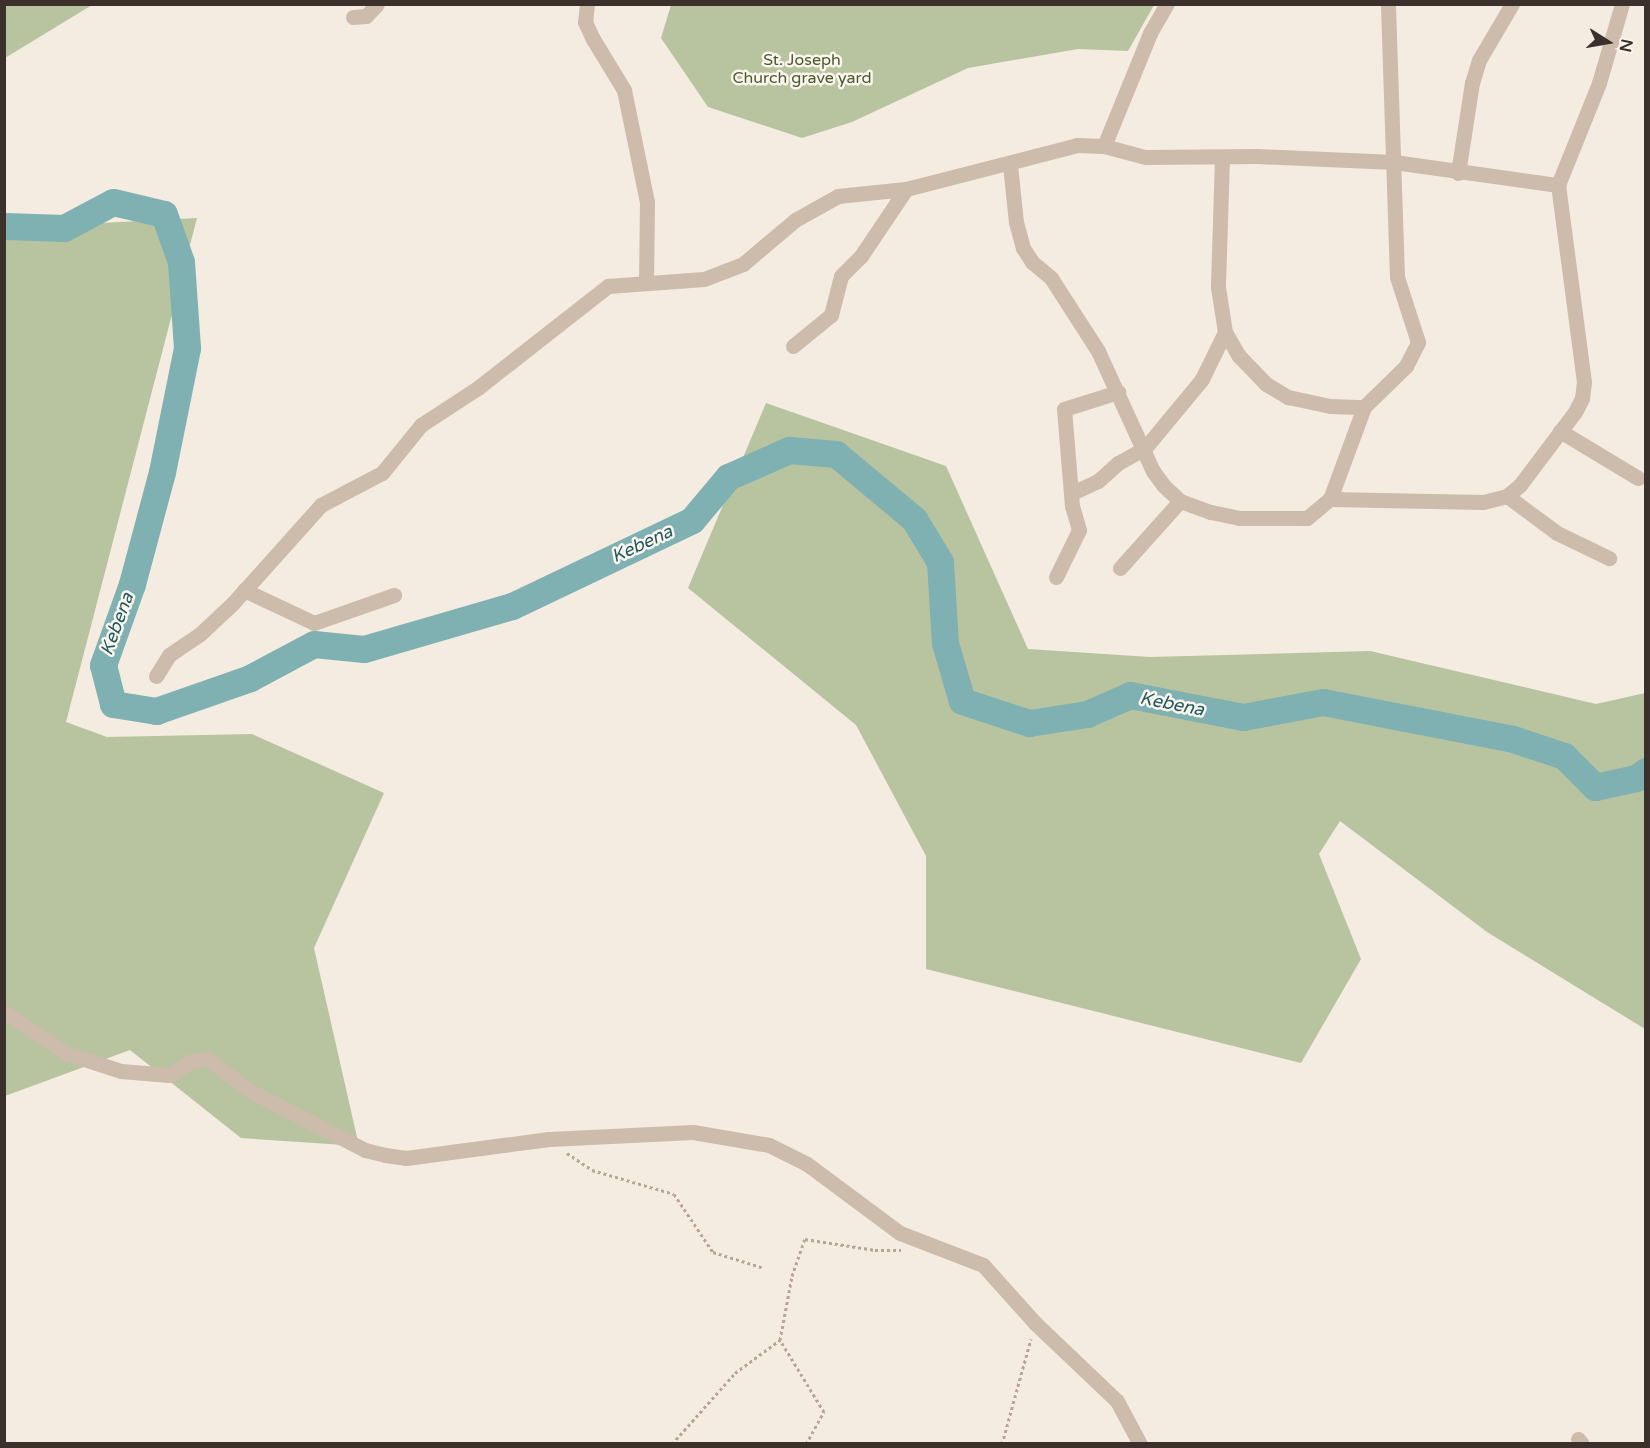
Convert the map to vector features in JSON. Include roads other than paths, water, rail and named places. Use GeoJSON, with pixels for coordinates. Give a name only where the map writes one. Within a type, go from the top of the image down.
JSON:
{"type":"FeatureCollection","features":[{"type":"Feature","properties":{"kind":"street"},"geometry":{"type":"LineString","coordinates":[[353,18],[366,16],[377,4]]}},
{"type":"Feature","properties":{"kind":"street"},"geometry":{"type":"LineString","coordinates":[[587,4],[585,21],[593,39],[624,90],[647,202],[646,282]]}},
{"type":"Feature","properties":{"kind":"street"},"geometry":{"type":"LineString","coordinates":[[1104,146],[1150,33],[1167,4]]}},
{"type":"Feature","properties":{"kind":"street"},"geometry":{"type":"LineString","coordinates":[[1010,165],[1016,222],[1023,249],[1032,262],[1051,278],[1118,392],[1145,448],[1153,471],[1180,501],[1239,518],[1284,521],[1307,518],[1330,499],[1364,407],[1406,366],[1418,342],[1397,278],[1394,162],[1390,141],[1388,4]]}},
{"type":"Feature","properties":{"kind":"street"},"geometry":{"type":"LineString","coordinates":[[1458,172],[1479,60],[1512,4]]}},
{"type":"Feature","properties":{"kind":"street"},"geometry":{"type":"LineString","coordinates":[[1330,499],[1483,502],[1507,496],[1560,431],[1582,398],[1584,382],[1558,185],[1599,83],[1622,5]]}},
{"type":"Feature","properties":{"kind":"street"},"geometry":{"type":"LineString","coordinates":[[156,676],[170,655],[213,624],[321,505],[382,473],[421,425],[479,387],[608,286],[646,282],[686,283],[704,279],[743,264],[819,203],[838,196],[906,189],[938,177],[1010,165],[1077,145],[1104,146],[1145,157],[1257,156],[1394,162],[1558,185]]}},
{"type":"Feature","properties":{"kind":"street"},"geometry":{"type":"LineString","coordinates":[[1222,158],[1218,287],[1225,332],[1239,357],[1266,384],[1288,397],[1330,406],[1364,407]]}},
{"type":"Feature","properties":{"kind":"street"},"geometry":{"type":"LineString","coordinates":[[793,346],[831,315],[841,276],[861,256],[906,189]]}},
{"type":"Feature","properties":{"kind":"street"},"geometry":{"type":"LineString","coordinates":[[1072,492],[1098,481],[1118,464],[1145,448],[1202,379],[1225,332]]}},
{"type":"Feature","properties":{"kind":"street"},"geometry":{"type":"LineString","coordinates":[[1056,577],[1078,531],[1064,409],[1118,392]]}},
{"type":"Feature","properties":{"kind":"street"},"geometry":{"type":"LineString","coordinates":[[1560,431],[1638,478]]}},
{"type":"Feature","properties":{"kind":"street"},"geometry":{"type":"LineString","coordinates":[[1507,496],[1557,532],[1609,558]]}},
{"type":"Feature","properties":{"kind":"street"},"geometry":{"type":"LineString","coordinates":[[1120,568],[1180,501]]}},
{"type":"Feature","properties":{"kind":"street"},"geometry":{"type":"LineString","coordinates":[[244,590],[314,623],[394,595]]}},
{"type":"Feature","properties":{"kind":"street"},"geometry":{"type":"LineString","coordinates":[[4,1012],[66,1053],[121,1071],[169,1075],[191,1061],[208,1059],[250,1090],[286,1110],[365,1150],[385,1155],[406,1158],[549,1139],[693,1132],[769,1145],[807,1164],[900,1233],[984,1265],[1035,1323],[1117,1401],[1140,1443]]}},
{"type":"Feature","properties":{"kind":"waterway","name":"Kebena"},"geometry":{"type":"LineString","coordinates":[[4,226],[64,228],[113,202],[164,214],[181,262],[187,348],[162,472],[132,584],[103,665],[113,704],[156,711],[250,678],[314,644],[364,649],[512,606],[692,520],[728,477],[789,450],[836,454],[914,519],[940,562],[945,643],[962,701],[1029,723],[1087,714],[1130,695],[1243,717],[1323,702],[1513,739],[1564,756],[1595,787],[1636,778],[1646,771]]}},
{"type":"Feature","properties":{"kind":"park label","name":"St. Joseph Church grave yard"},"geometry":{"type":"Point","coordinates":[802,69]}}]}
